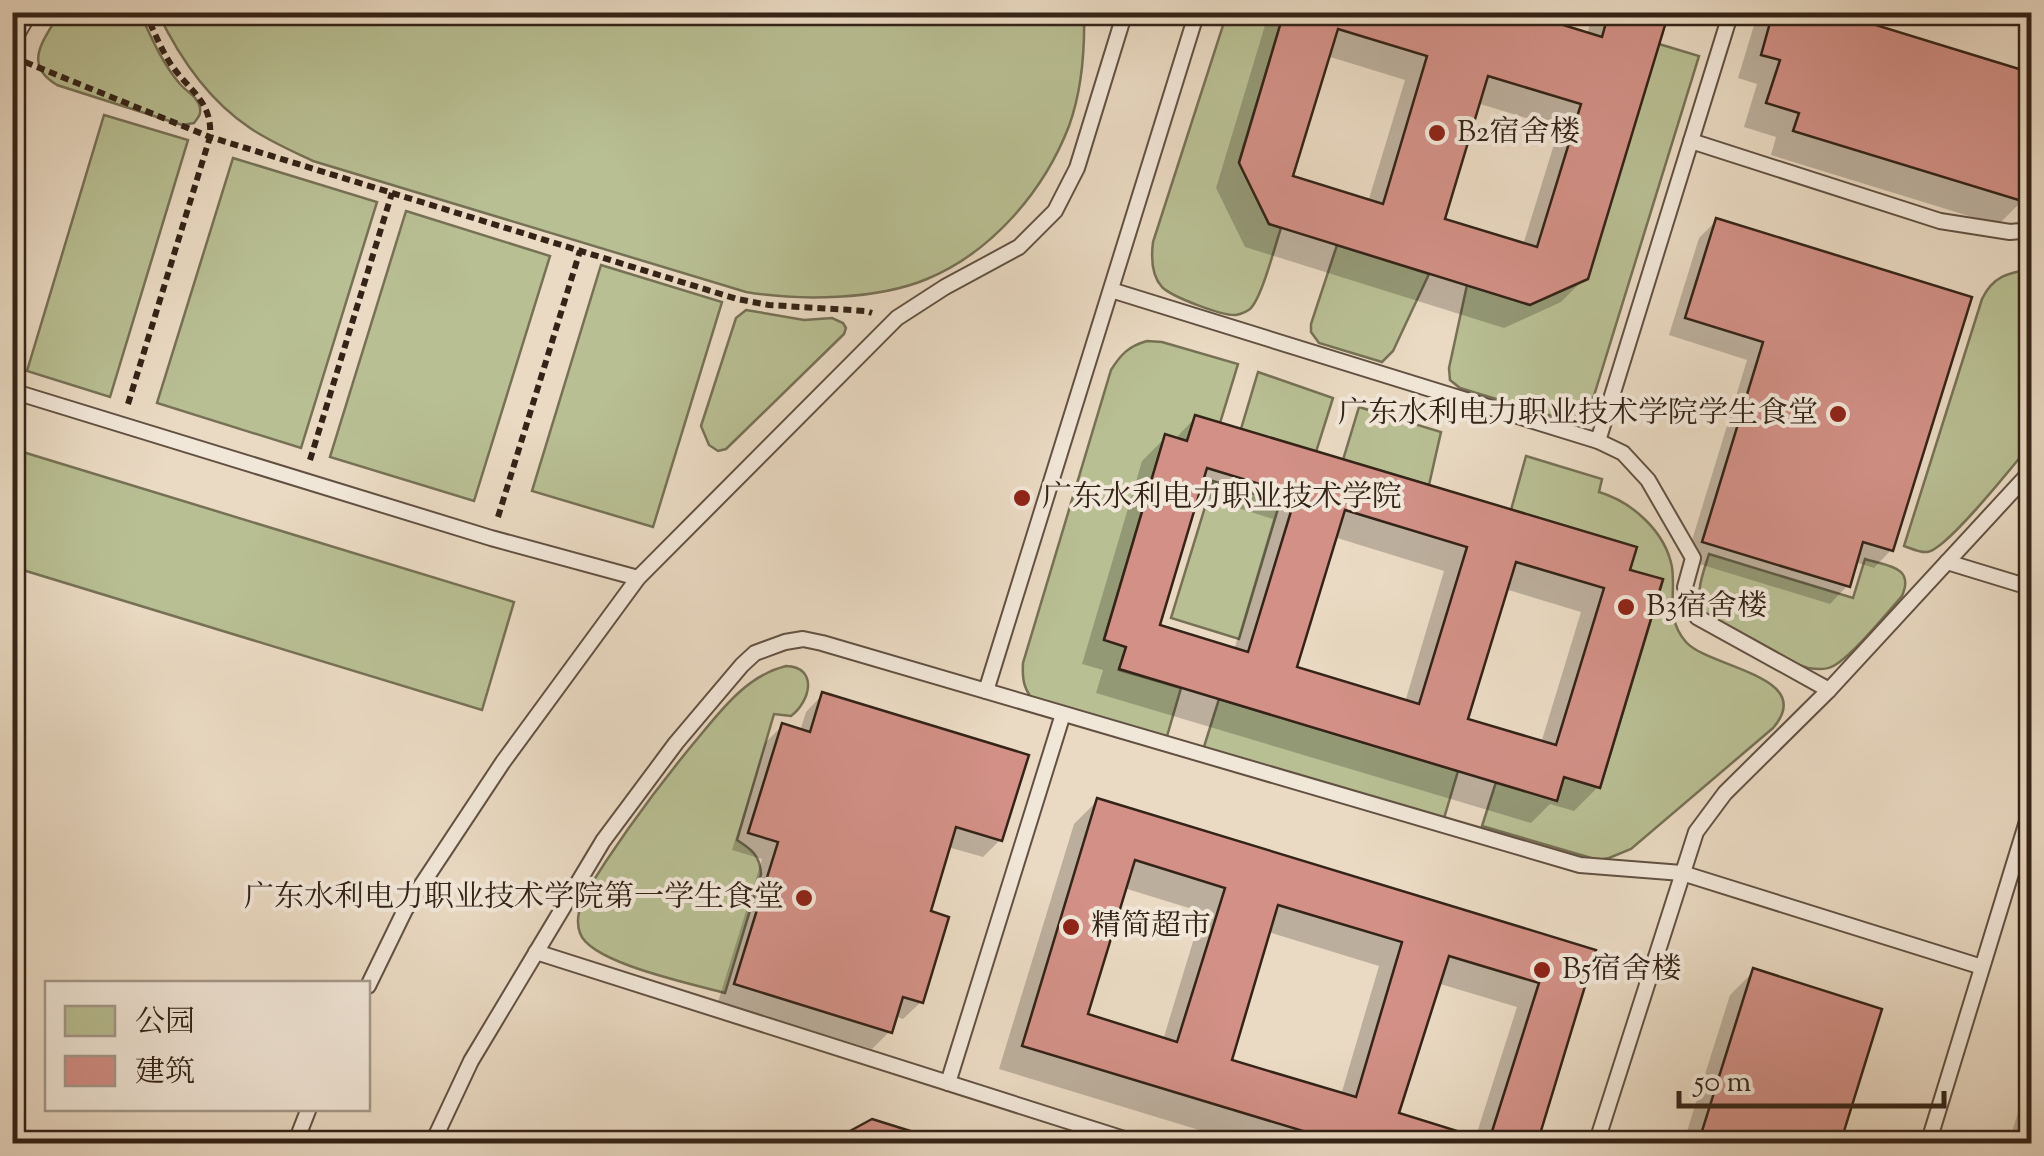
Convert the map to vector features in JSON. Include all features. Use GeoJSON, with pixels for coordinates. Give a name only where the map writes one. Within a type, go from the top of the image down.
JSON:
{"type":"FeatureCollection","features":[{"type":"Feature","properties":{"kind":"lane"},"geometry":{"type":"LineString","coordinates":[[12,44],[30,12]]}},
{"type":"Feature","properties":{"kind":"lane"},"geometry":{"type":"LineString","coordinates":[[370,982],[405,910],[492,778],[638,578],[897,318],[1019,247],[1056,211],[1077,168],[1125,12]]}},
{"type":"Feature","properties":{"kind":"lane"},"geometry":{"type":"LineString","coordinates":[[986,691],[1198,12]]}},
{"type":"Feature","properties":{"kind":"lane"},"geometry":{"type":"LineString","coordinates":[[1598,441],[1731,12]]}},
{"type":"Feature","properties":{"kind":"lane"},"geometry":{"type":"LineString","coordinates":[[1691,140],[1940,220],[2010,232],[2032,230]]}},
{"type":"Feature","properties":{"kind":"lane"},"geometry":{"type":"LineString","coordinates":[[1111,290],[1598,441],[1623,453],[1648,480],[1693,558],[1685,587],[1697,617],[1829,690]]}},
{"type":"Feature","properties":{"kind":"lane"},"geometry":{"type":"LineString","coordinates":[[12,390],[492,538],[638,578]]}},
{"type":"Feature","properties":{"kind":"lane"},"geometry":{"type":"LineString","coordinates":[[1596,1144],[1696,832],[1726,792],[1829,690],[2032,470]]}},
{"type":"Feature","properties":{"kind":"lane"},"geometry":{"type":"LineString","coordinates":[[1947,562],[2032,588]]}},
{"type":"Feature","properties":{"kind":"lane"},"geometry":{"type":"LineString","coordinates":[[432,1144],[471,1061],[603,841],[676,742],[742,665],[755,654],[804,639],[1580,865],[1682,873],[1982,967]]}},
{"type":"Feature","properties":{"kind":"lane"},"geometry":{"type":"LineString","coordinates":[[948,1082],[1063,714]]}},
{"type":"Feature","properties":{"kind":"lane"},"geometry":{"type":"LineString","coordinates":[[1928,1144],[2032,805]]}},
{"type":"Feature","properties":{"kind":"lane"},"geometry":{"type":"LineString","coordinates":[[536,952],[1140,1144]]}},
{"type":"Feature","properties":{"kind":"lane"},"geometry":{"type":"LineString","coordinates":[[295,1144],[308,1111]]}},
{"type":"Feature","properties":{"kind":"path"},"geometry":{"type":"LineString","coordinates":[[122,424],[210,137],[208,111],[167,58],[145,12]]}},
{"type":"Feature","properties":{"kind":"path"},"geometry":{"type":"LineString","coordinates":[[12,56],[210,137],[737,299],[769,305],[866,310],[886,319],[897,318]]}},
{"type":"Feature","properties":{"kind":"path"},"geometry":{"type":"LineString","coordinates":[[304,480],[392,193]]}},
{"type":"Feature","properties":{"kind":"path"},"geometry":{"type":"LineString","coordinates":[[492,538],[580,251]]}},
{"type":"Feature","properties":{"kind":"green space"},"geometry":{"type":"Polygon","coordinates":[[[60,12],[140,13],[168,67],[199,104],[200,115],[194,123],[182,125],[57,85],[46,77],[40,69],[39,51],[60,12]]]}},
{"type":"Feature","properties":{"kind":"green space"},"geometry":{"type":"Polygon","coordinates":[[[1084,12],[1082,70],[1069,126],[1045,174],[1013,217],[973,253],[927,279],[862,295],[813,297],[746,292],[313,161],[257,133],[221,104],[185,61],[158,13],[1084,12]]]}},
{"type":"Feature","properties":{"kind":"green space"},"geometry":{"type":"Polygon","coordinates":[[[1227,13],[1284,13],[1239,162],[1269,224],[1281,228],[1255,303],[1236,315],[1186,301],[1167,291],[1156,277],[1152,260],[1153,242],[1227,13]]]}},
{"type":"Feature","properties":{"kind":"green space"},"geometry":{"type":"Polygon","coordinates":[[[1659,44],[1699,56],[1592,402],[1587,410],[1568,421],[1460,388],[1450,380],[1449,368],[1467,285],[1530,305],[1659,44]]]}},
{"type":"Feature","properties":{"kind":"green space"},"geometry":{"type":"Polygon","coordinates":[[[104,115],[188,140],[110,397],[27,371],[104,115]]]}},
{"type":"Feature","properties":{"kind":"green space"},"geometry":{"type":"Polygon","coordinates":[[[233,158],[377,202],[301,448],[157,403],[233,158]]]}},
{"type":"Feature","properties":{"kind":"green space"},"geometry":{"type":"Polygon","coordinates":[[[406,211],[550,256],[474,501],[330,457],[406,211]]]}},
{"type":"Feature","properties":{"kind":"green space"},"geometry":{"type":"Polygon","coordinates":[[[1337,245],[1429,274],[1393,351],[1382,362],[1319,343],[1311,332],[1337,245]]]}},
{"type":"Feature","properties":{"kind":"green space"},"geometry":{"type":"Polygon","coordinates":[[[601,265],[722,302],[653,527],[532,491],[601,265]]]}},
{"type":"Feature","properties":{"kind":"green space"},"geometry":{"type":"Polygon","coordinates":[[[2031,269],[2031,444],[1997,486],[1936,548],[1924,552],[1904,546],[1982,299],[2002,277],[2031,269]]]}},
{"type":"Feature","properties":{"kind":"green space"},"geometry":{"type":"Polygon","coordinates":[[[746,310],[804,320],[832,318],[846,328],[726,449],[718,451],[709,445],[701,426],[736,318],[746,310]]]}},
{"type":"Feature","properties":{"kind":"green space"},"geometry":{"type":"Polygon","coordinates":[[[1147,341],[1238,364],[1220,423],[1195,416],[1187,441],[1165,435],[1104,639],[1126,647],[1119,670],[1181,688],[1165,743],[1036,703],[1026,690],[1023,675],[1023,663],[1111,370],[1126,351],[1147,341]]]}},
{"type":"Feature","properties":{"kind":"green space"},"geometry":{"type":"Polygon","coordinates":[[[1258,372],[1333,398],[1316,452],[1241,429],[1258,372]]]}},
{"type":"Feature","properties":{"kind":"green space"},"geometry":{"type":"Polygon","coordinates":[[[1359,407],[1441,432],[1429,485],[1343,460],[1359,407]]]}},
{"type":"Feature","properties":{"kind":"green space"},"geometry":{"type":"Polygon","coordinates":[[[13,449],[514,602],[482,710],[13,567],[13,449]]]}},
{"type":"Feature","properties":{"kind":"green space"},"geometry":{"type":"Polygon","coordinates":[[[1526,456],[1602,479],[1599,492],[1635,511],[1662,542],[1672,567],[1676,624],[1686,642],[1755,675],[1782,696],[1783,710],[1773,728],[1631,849],[1609,858],[1598,860],[1482,826],[1496,782],[1557,800],[1564,777],[1600,788],[1663,580],[1630,570],[1636,547],[1511,510],[1526,456]]]}},
{"type":"Feature","properties":{"kind":"green space"},"geometry":{"type":"Polygon","coordinates":[[[1213,481],[1280,502],[1239,639],[1171,618],[1213,481]]]}},
{"type":"Feature","properties":{"kind":"green space"},"geometry":{"type":"Polygon","coordinates":[[[1709,554],[1853,598],[1865,559],[1897,569],[1905,586],[1902,596],[1847,656],[1829,668],[1808,668],[1737,636],[1705,615],[1699,592],[1709,554]]]}},
{"type":"Feature","properties":{"kind":"green space"},"geometry":{"type":"Polygon","coordinates":[[[786,666],[803,672],[808,686],[803,702],[791,716],[774,714],[737,840],[754,853],[761,874],[725,993],[644,971],[602,954],[580,933],[578,923],[585,894],[650,799],[723,708],[758,678],[786,666]]]}},
{"type":"Feature","properties":{"kind":"green space"},"geometry":{"type":"Polygon","coordinates":[[[1219,699],[1458,771],[1442,825],[1202,753],[1219,699]]]}},
{"type":"Feature","properties":{"kind":"building","name":"B2宿舍楼"},"geometry":{"type":"Polygon","coordinates":[[[1284,12],[1521,12],[1602,37],[1609,12],[1669,12],[1588,279],[1530,305],[1269,224],[1239,163],[1284,12]],[[1338,29],[1293,176],[1383,204],[1427,56],[1338,29]],[[1488,76],[1445,219],[1537,247],[1581,104],[1488,76]]]}},
{"type":"Feature","properties":{"kind":"building"},"geometry":{"type":"Polygon","coordinates":[[[1773,12],[1858,12],[1856,19],[2032,73],[2032,180],[2025,202],[1793,131],[1799,113],[1766,103],[1780,60],[1761,55],[1773,12]]]}},
{"type":"Feature","properties":{"kind":"building","name":"广东水利电力职业技术学院学生食堂"},"geometry":{"type":"Polygon","coordinates":[[[1716,218],[1972,297],[1893,551],[1863,542],[1850,587],[1702,542],[1763,342],[1685,318],[1716,218]]]}},
{"type":"Feature","properties":{"kind":"building","name":"B3宿舍楼"},"geometry":{"type":"Polygon","coordinates":[[[1195,415],[1637,547],[1630,570],[1663,579],[1600,788],[1564,777],[1557,801],[1119,669],[1126,647],[1104,640],[1165,434],[1187,441],[1195,415]],[[1207,468],[1160,625],[1248,652],[1296,495],[1207,468]],[[1345,510],[1297,667],[1419,704],[1467,547],[1345,510]],[[1516,562],[1468,719],[1556,745],[1604,588],[1516,562]]]}},
{"type":"Feature","properties":{"kind":"building"},"geometry":{"type":"Polygon","coordinates":[[[822,692],[1029,755],[1002,841],[956,827],[931,911],[949,917],[923,1003],[903,997],[892,1033],[734,984],[778,842],[748,833],[782,723],[810,732],[822,692]]]}},
{"type":"Feature","properties":{"kind":"building","name":"B5宿舍楼"},"geometry":{"type":"Polygon","coordinates":[[[1097,798],[1596,950],[1537,1144],[1346,1144],[1022,1046],[1097,798]],[[1135,860],[1088,1014],[1177,1042],[1225,888],[1135,860]],[[1278,905],[1232,1060],[1356,1097],[1402,942],[1278,905]],[[1449,956],[1399,1113],[1489,1141],[1539,983],[1449,956]]]}},
{"type":"Feature","properties":{"kind":"building"},"geometry":{"type":"Polygon","coordinates":[[[1753,968],[1882,1009],[1840,1144],[1698,1144],[1753,968]]]}},
{"type":"Feature","properties":{"kind":"building"},"geometry":{"type":"Polygon","coordinates":[[[2032,1117],[2032,1144],[2023,1144],[2032,1117]]]}},
{"type":"Feature","properties":{"kind":"building"},"geometry":{"type":"Polygon","coordinates":[[[872,1119],[952,1144],[826,1144],[872,1119]]]}},
{"type":"Feature","properties":{"kind":"place","name":"B2宿舍楼"},"geometry":{"type":"Point","coordinates":[1437,133]}},
{"type":"Feature","properties":{"kind":"place","name":"广东水利电力职业技术学院学生食堂"},"geometry":{"type":"Point","coordinates":[1838,414]}},
{"type":"Feature","properties":{"kind":"place","name":"广东水利电力职业技术学院"},"geometry":{"type":"Point","coordinates":[1022,498]}},
{"type":"Feature","properties":{"kind":"place","name":"B3宿舍楼"},"geometry":{"type":"Point","coordinates":[1626,607]}},
{"type":"Feature","properties":{"kind":"place","name":"广东水利电力职业技术学院第一学生食堂"},"geometry":{"type":"Point","coordinates":[804,898]}},
{"type":"Feature","properties":{"kind":"place","name":"精简超市"},"geometry":{"type":"Point","coordinates":[1071,927]}},
{"type":"Feature","properties":{"kind":"place","name":"B5宿舍楼"},"geometry":{"type":"Point","coordinates":[1542,970]}}]}
